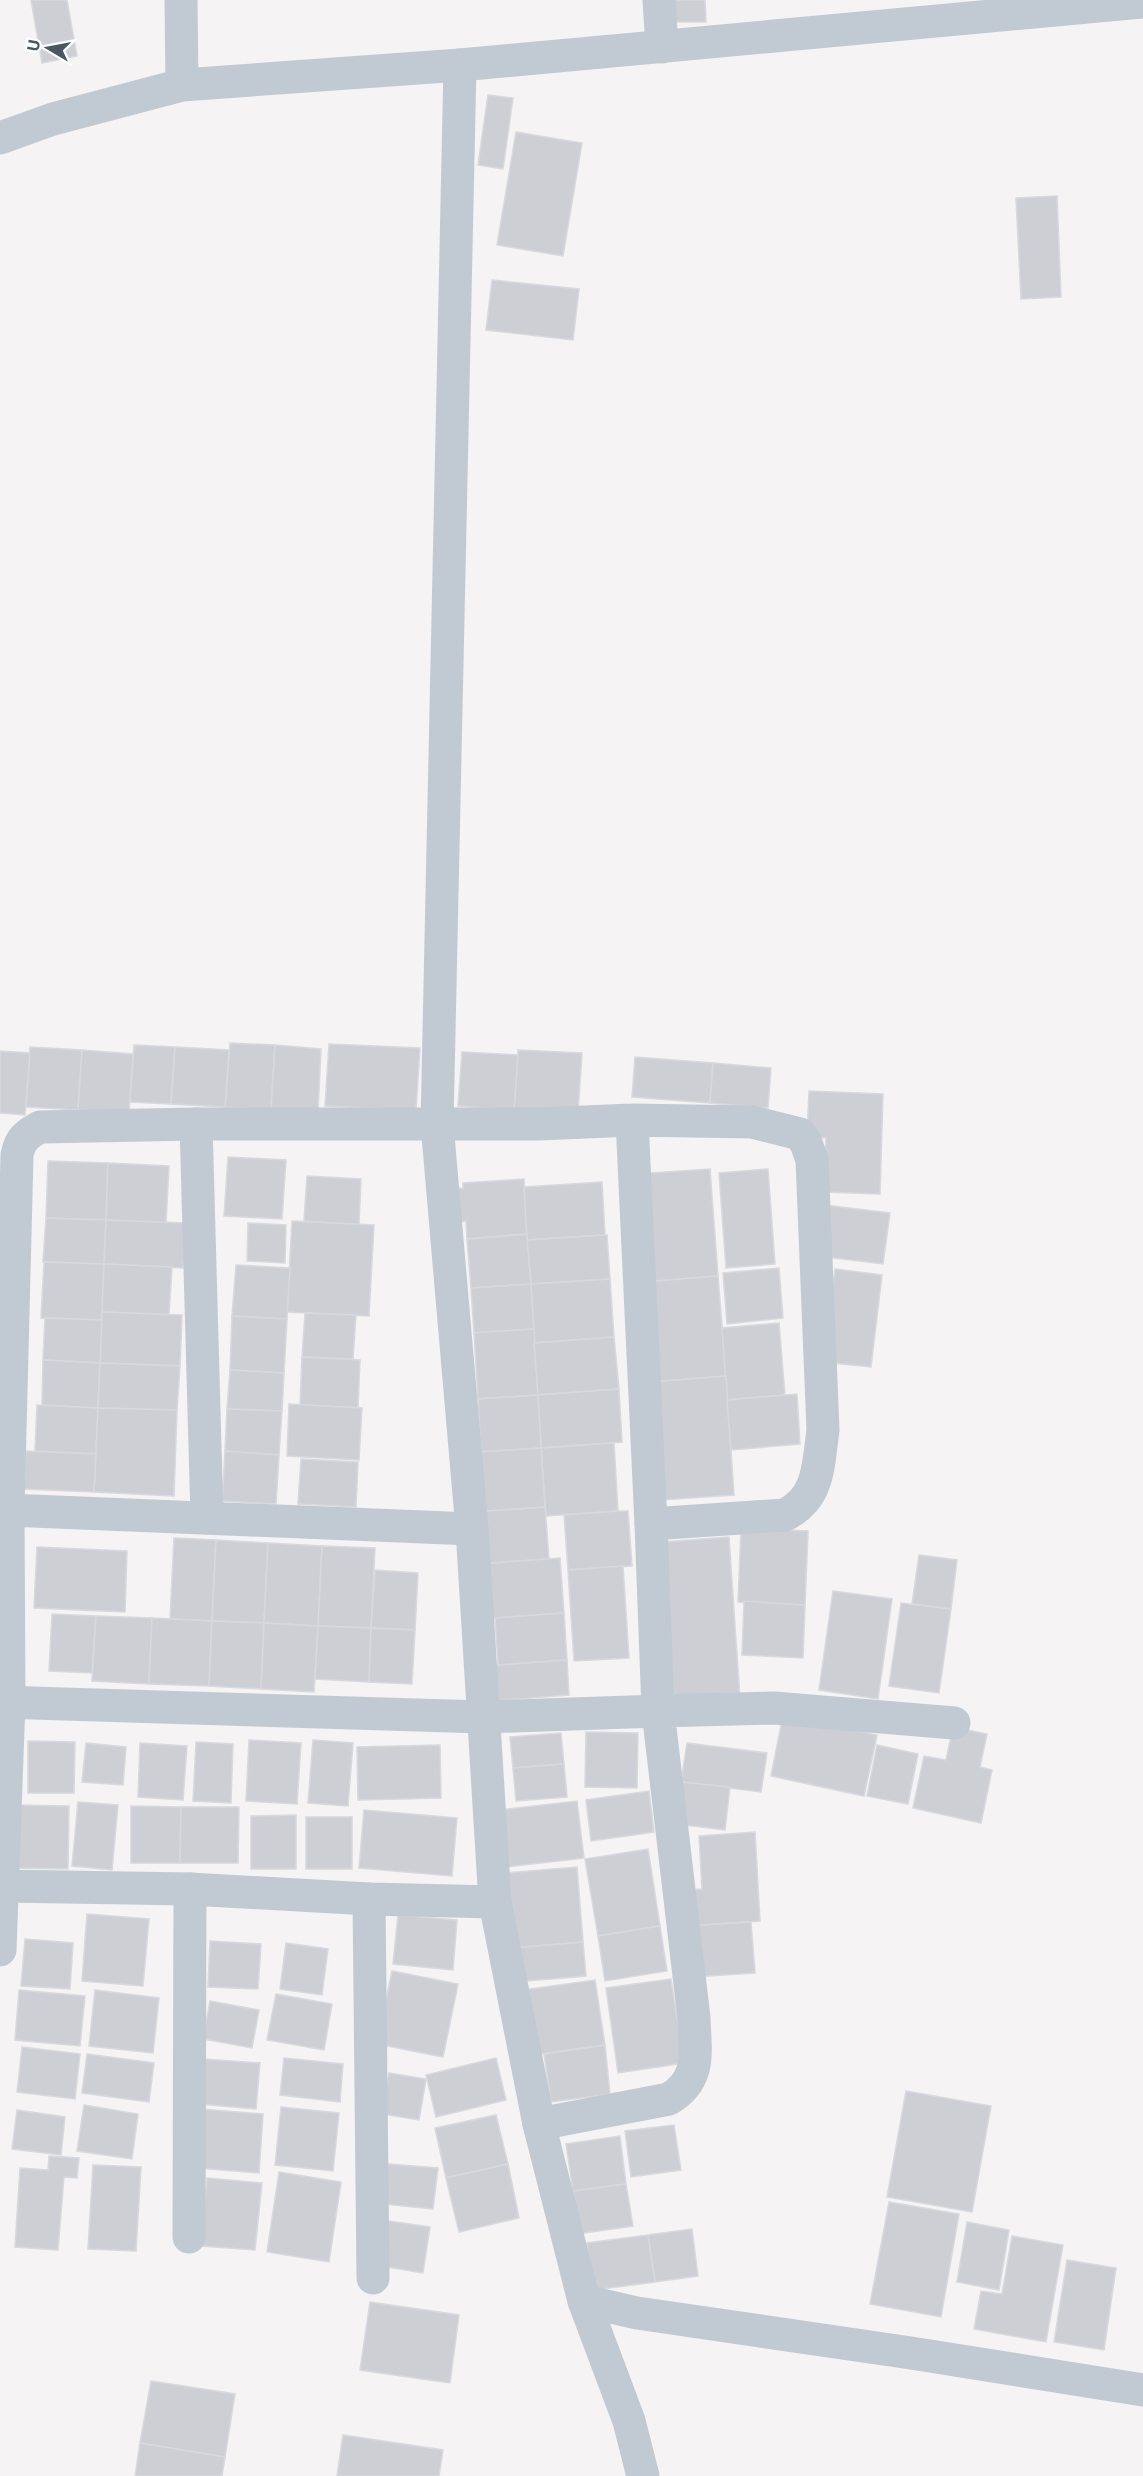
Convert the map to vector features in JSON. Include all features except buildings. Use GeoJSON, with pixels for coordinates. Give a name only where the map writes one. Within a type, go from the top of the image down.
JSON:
{"type":"FeatureCollection","features":[{"type":"Feature","properties":{"kind":"street"},"geometry":{"type":"LineString","coordinates":[[181,0],[182,85]]}},
{"type":"Feature","properties":{"kind":"street"},"geometry":{"type":"LineString","coordinates":[[658,0],[663,47]]}},
{"type":"Feature","properties":{"kind":"street"},"geometry":{"type":"LineString","coordinates":[[0,138],[54,119],[182,85],[460,66],[1143,2]]}},
{"type":"Feature","properties":{"kind":"street"},"geometry":{"type":"LineString","coordinates":[[460,66],[437,1124],[472,1529],[495,1902],[540,2124],[584,2301],[629,2421],[643,2476]]}},
{"type":"Feature","properties":{"kind":"street"},"geometry":{"type":"LineString","coordinates":[[540,2124],[669,2099],[683,2091],[690,2080],[695,2057],[694,2018],[658,1711],[632,1120]]}},
{"type":"Feature","properties":{"kind":"street"},"geometry":{"type":"LineString","coordinates":[[0,1950],[17,1155],[19,1143],[27,1134],[40,1127],[632,1120],[752,1122],[800,1134],[812,1160],[823,1430],[817,1473],[811,1492],[800,1508],[785,1515],[651,1524]]}},
{"type":"Feature","properties":{"kind":"street"},"geometry":{"type":"LineString","coordinates":[[196,1124],[207,1518]]}},
{"type":"Feature","properties":{"kind":"street"},"geometry":{"type":"LineString","coordinates":[[8,1510],[472,1529]]}},
{"type":"Feature","properties":{"kind":"street"},"geometry":{"type":"LineString","coordinates":[[4,1702],[483,1717],[774,1708],[954,1723]]}},
{"type":"Feature","properties":{"kind":"street"},"geometry":{"type":"LineString","coordinates":[[2,1886],[190,1889],[369,1899],[495,1902]]}},
{"type":"Feature","properties":{"kind":"street"},"geometry":{"type":"LineString","coordinates":[[189,2237],[190,1889]]}},
{"type":"Feature","properties":{"kind":"street"},"geometry":{"type":"LineString","coordinates":[[369,1899],[373,2278]]}},
{"type":"Feature","properties":{"kind":"street"},"geometry":{"type":"LineString","coordinates":[[584,2301],[637,2313],[1143,2390]]}}]}
